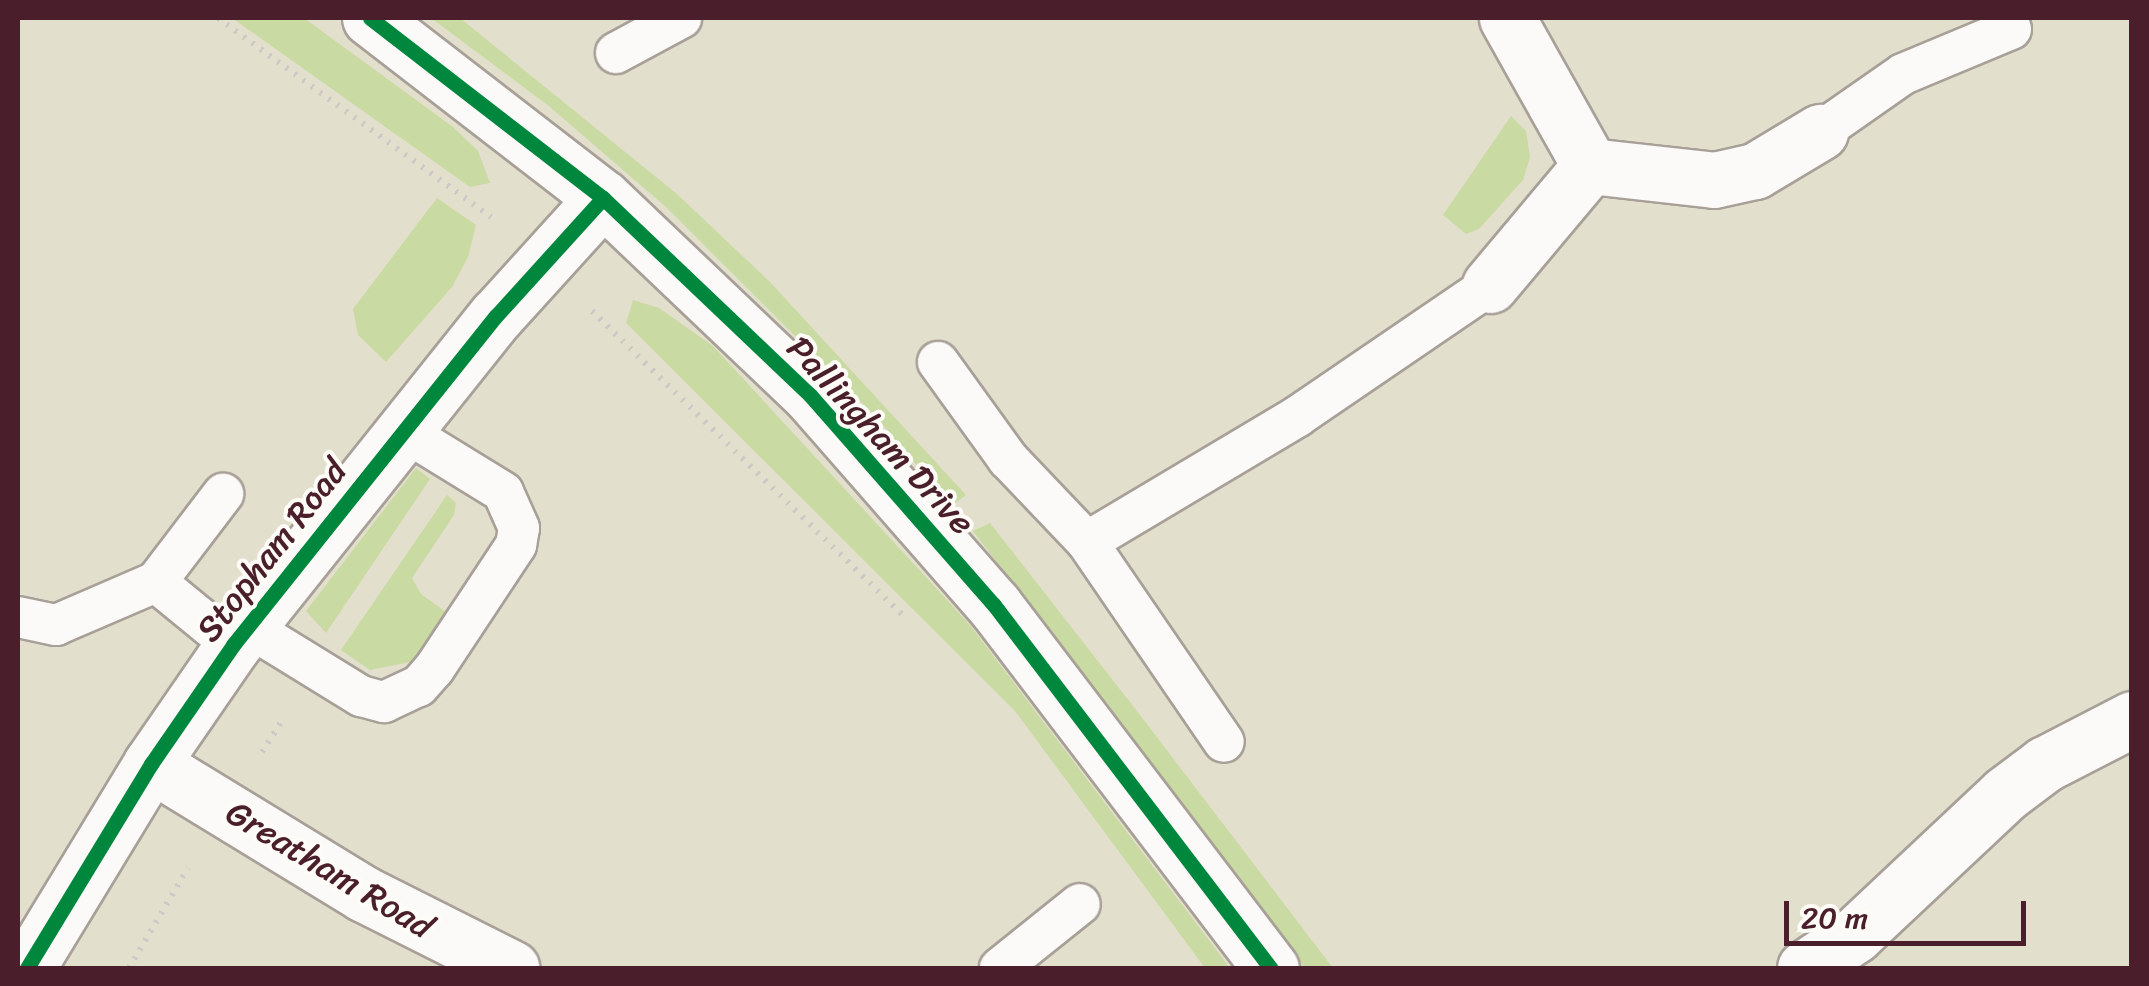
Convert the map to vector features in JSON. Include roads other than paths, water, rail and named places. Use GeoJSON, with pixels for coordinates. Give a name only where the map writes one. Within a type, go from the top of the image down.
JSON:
{"type":"FeatureCollection","features":[{"type":"Feature","properties":{"kind":"street","name":"Pallingham Drive"},"geometry":{"type":"LineString","coordinates":[[370,18],[603,198],[810,396],[901,494],[1006,620],[1270,968]]}},
{"type":"Feature","properties":{"kind":"street"},"geometry":{"type":"LineString","coordinates":[[1507,18],[1590,166]]}},
{"type":"Feature","properties":{"kind":"street"},"geometry":{"type":"LineString","coordinates":[[1590,166],[1714,180],[1755,172],[1820,132]]}},
{"type":"Feature","properties":{"kind":"street"},"geometry":{"type":"LineString","coordinates":[[1490,285],[1590,166]]}},
{"type":"Feature","properties":{"kind":"street","name":"Stopham Road"},"geometry":{"type":"LineString","coordinates":[[27,968],[151,764],[240,635],[542,264],[603,198]]}},
{"type":"Feature","properties":{"kind":"street"},"geometry":{"type":"LineString","coordinates":[[1810,967],[1855,935],[2005,794],[2045,764],[2132,720]]}},
{"type":"Feature","properties":{"kind":"street","name":"Greatham Road"},"geometry":{"type":"LineString","coordinates":[[151,764],[380,903],[511,968]]}},
{"type":"Feature","properties":{"kind":"lane"},"geometry":{"type":"LineString","coordinates":[[616,53],[681,18]]}},
{"type":"Feature","properties":{"kind":"lane"},"geometry":{"type":"LineString","coordinates":[[1820,132],[1904,74],[2011,29]]}},
{"type":"Feature","properties":{"kind":"lane"},"geometry":{"type":"LineString","coordinates":[[1087,542],[1298,416],[1490,285]]}},
{"type":"Feature","properties":{"kind":"lane"},"geometry":{"type":"LineString","coordinates":[[938,362],[1008,459],[1087,542],[1224,742]]}},
{"type":"Feature","properties":{"kind":"lane"},"geometry":{"type":"LineString","coordinates":[[156,582],[240,635],[361,696],[384,702],[419,686],[516,546],[519,528],[504,492],[404,431]]}},
{"type":"Feature","properties":{"kind":"lane"},"geometry":{"type":"LineString","coordinates":[[18,617],[56,626],[156,582],[223,494]]}},
{"type":"Feature","properties":{"kind":"lane"},"geometry":{"type":"LineString","coordinates":[[1000,968],[1080,904]]}}]}
